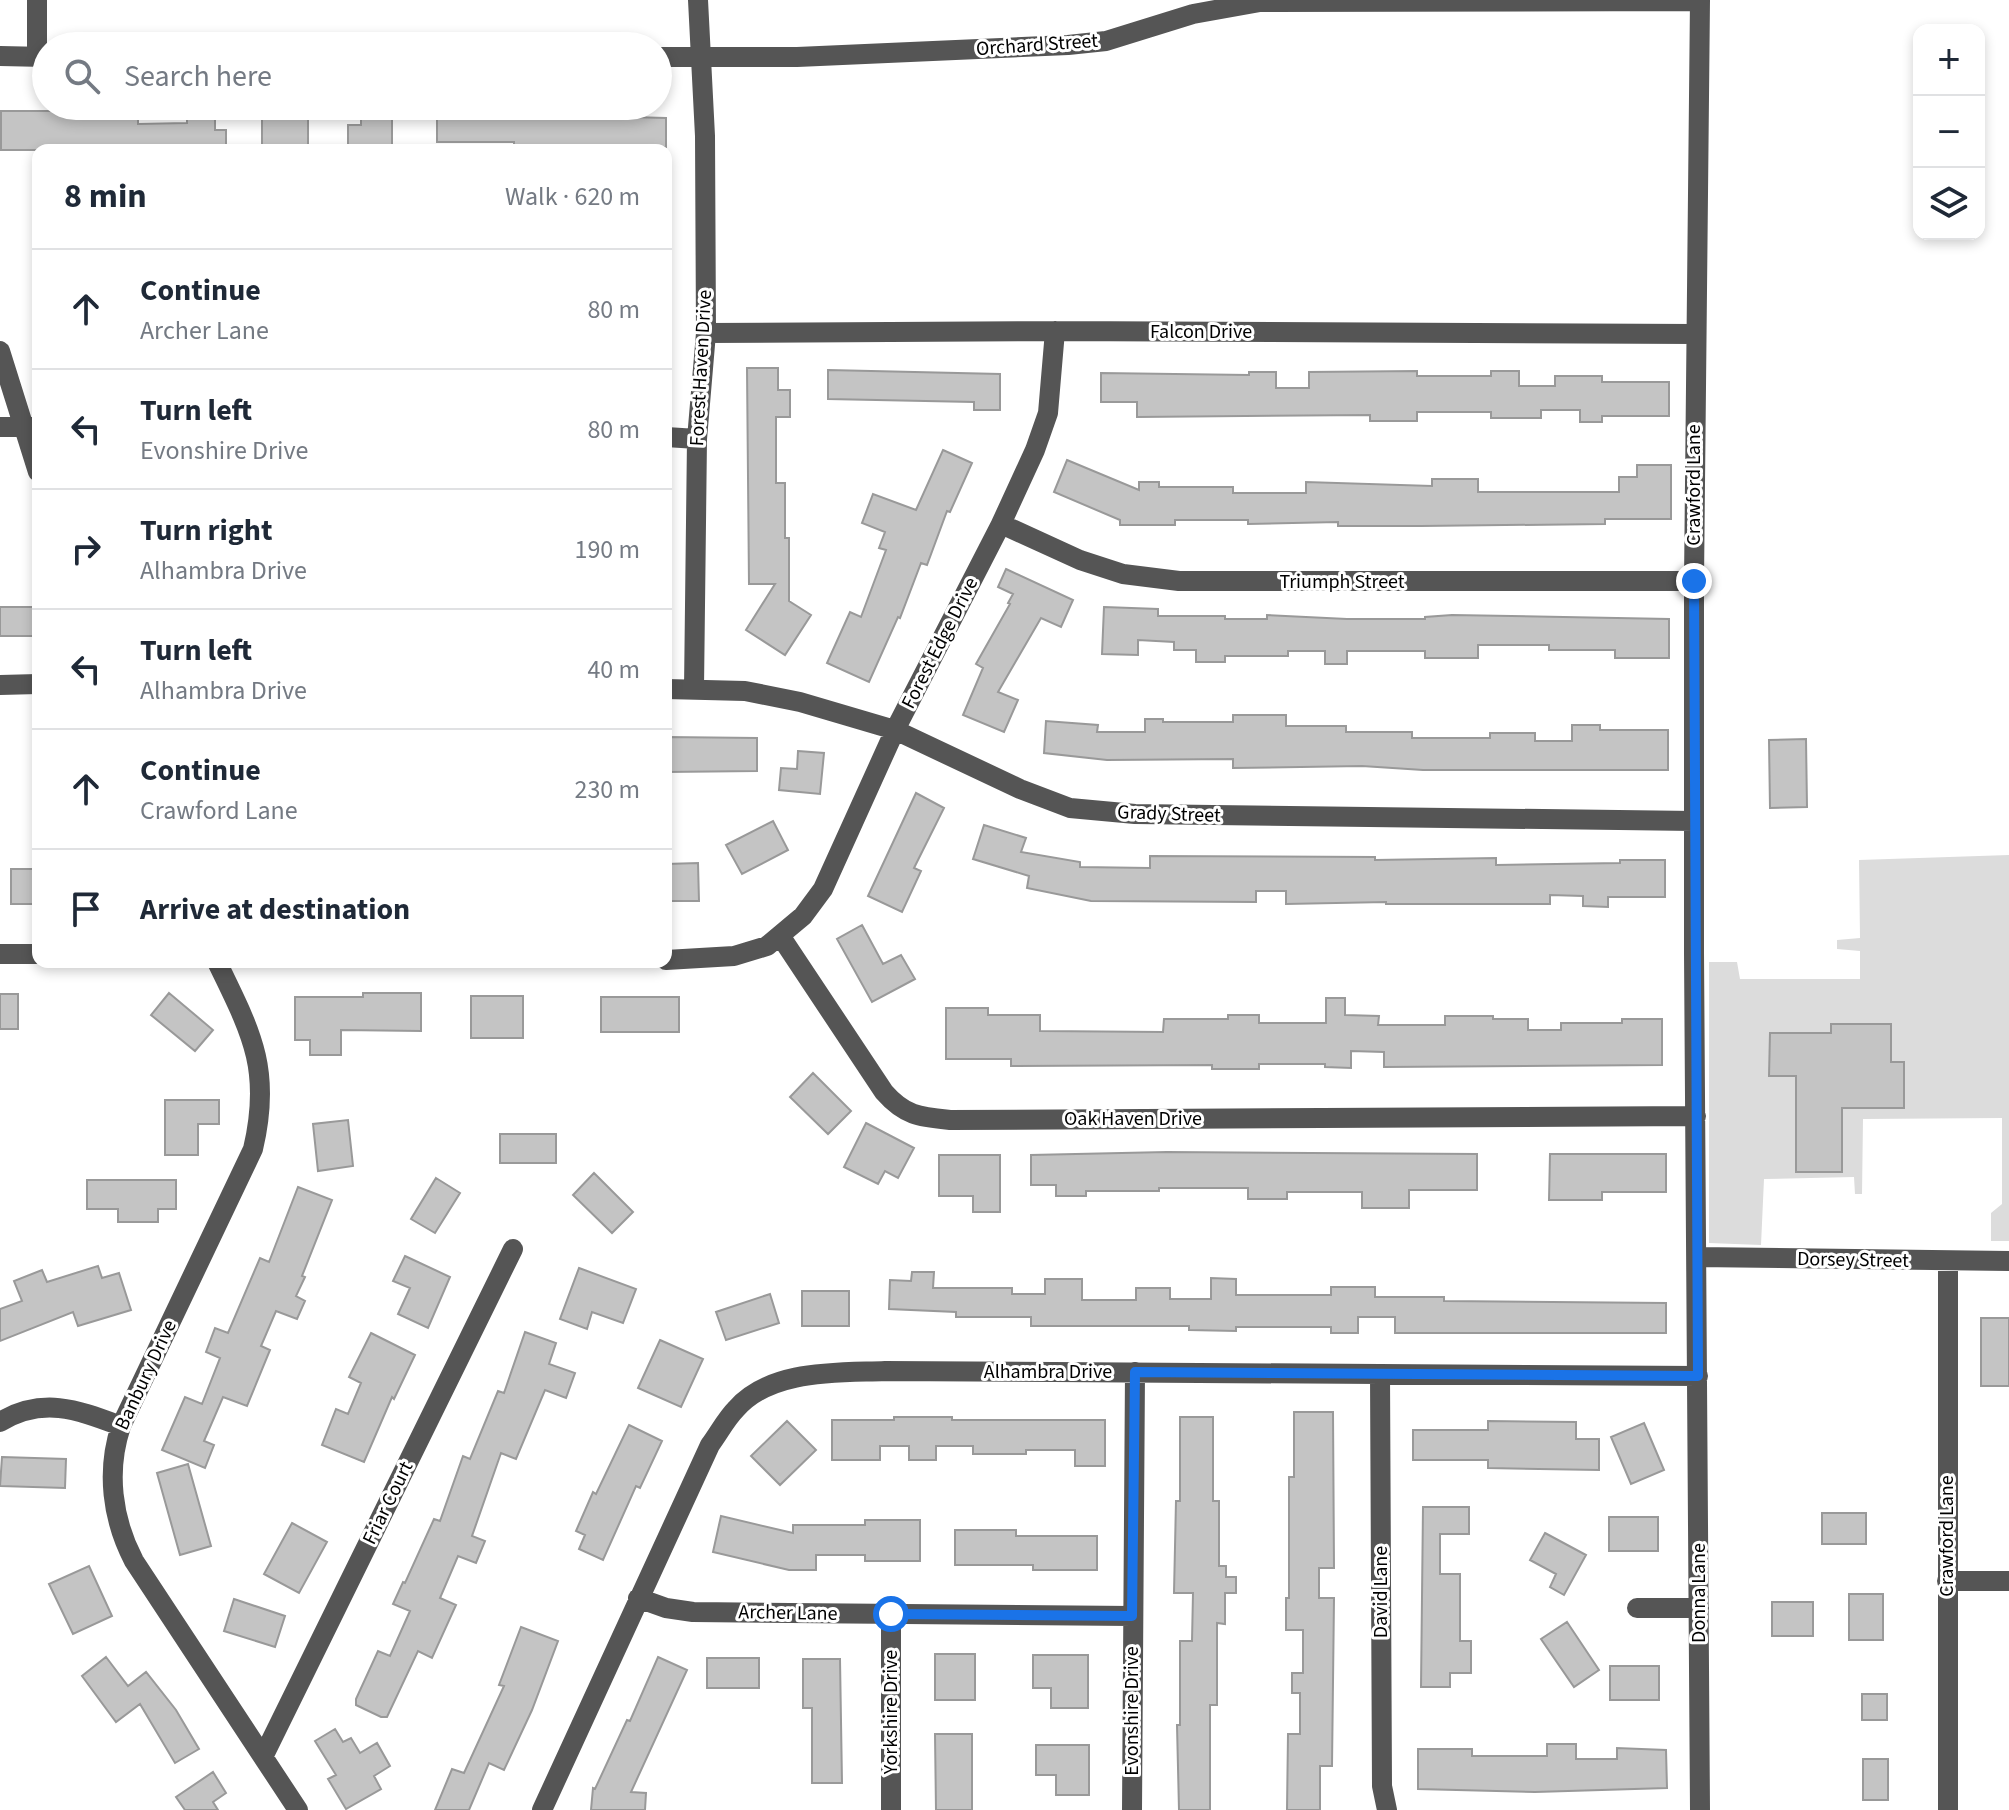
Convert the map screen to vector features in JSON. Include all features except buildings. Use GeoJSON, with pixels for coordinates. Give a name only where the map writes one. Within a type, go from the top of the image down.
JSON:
{"type":"FeatureCollection","features":[{"type":"Feature","properties":{"kind":"street"},"geometry":{"type":"LineString","coordinates":[[37,0],[40,32]]}},
{"type":"Feature","properties":{"kind":"street","name":"Forest Haven Drive"},"geometry":{"type":"LineString","coordinates":[[694,689],[697,439],[706,333],[705,136],[698,0]]}},
{"type":"Feature","properties":{"kind":"street","name":"Orchard Street"},"geometry":{"type":"LineString","coordinates":[[672,57],[940,52],[1106,41],[1193,14],[1260,2],[1700,0]]}},
{"type":"Feature","properties":{"kind":"street","name":"Crawford Lane"},"geometry":{"type":"LineString","coordinates":[[1697,1257],[1694,581],[1700,0]]}},
{"type":"Feature","properties":{"kind":"street"},"geometry":{"type":"LineString","coordinates":[[0,56],[32,57]]}},
{"type":"Feature","properties":{"kind":"street","name":"Forest Edge Drive"},"geometry":{"type":"LineString","coordinates":[[781,937],[803,916],[823,889],[895,730],[1001,524],[1048,413],[1055,331]]}},
{"type":"Feature","properties":{"kind":"street","name":"Falcon Drive"},"geometry":{"type":"LineString","coordinates":[[706,333],[1695,334]]}},
{"type":"Feature","properties":{"kind":"street"},"geometry":{"type":"LineString","coordinates":[[0,351],[30,427],[0,427]]}},
{"type":"Feature","properties":{"kind":"street"},"geometry":{"type":"LineString","coordinates":[[672,437],[697,439]]}},
{"type":"Feature","properties":{"kind":"street","name":"Triumph Street"},"geometry":{"type":"LineString","coordinates":[[1001,524],[1080,560],[1123,574],[1179,581],[1694,581]]}},
{"type":"Feature","properties":{"kind":"street"},"geometry":{"type":"LineString","coordinates":[[0,685],[32,684]]}},
{"type":"Feature","properties":{"kind":"street","name":"Grady Street"},"geometry":{"type":"LineString","coordinates":[[672,689],[745,691],[800,702],[895,730],[1020,789],[1070,808],[1135,814],[1694,821]]}},
{"type":"Feature","properties":{"kind":"street"},"geometry":{"type":"LineString","coordinates":[[672,960],[734,956],[767,946],[781,937]]}},
{"type":"Feature","properties":{"kind":"street","name":"Oak Haven Drive"},"geometry":{"type":"LineString","coordinates":[[781,937],[884,1092],[897,1107],[921,1117],[950,1120],[1696,1116]]}},
{"type":"Feature","properties":{"kind":"street"},"geometry":{"type":"LineString","coordinates":[[0,954],[32,954]]}},
{"type":"Feature","properties":{"kind":"street","name":"Banbury Drive"},"geometry":{"type":"LineString","coordinates":[[220,968],[257,1052],[261,1073],[259,1125],[253,1149],[121,1426],[114,1447],[114,1505],[124,1542],[153,1591],[298,1810]]}},
{"type":"Feature","properties":{"kind":"street","name":"Friar Court"},"geometry":{"type":"LineString","coordinates":[[263,1757],[513,1249]]}},
{"type":"Feature","properties":{"kind":"street"},"geometry":{"type":"LineString","coordinates":[[1697,1257],[1698,1376]]}},
{"type":"Feature","properties":{"kind":"street","name":"Dorsey Street"},"geometry":{"type":"LineString","coordinates":[[1697,1257],[2009,1261]]}},
{"type":"Feature","properties":{"kind":"street","name":"Crawford Lane"},"geometry":{"type":"LineString","coordinates":[[1948,1262],[1948,1810]]}},
{"type":"Feature","properties":{"kind":"street","name":"Evonshire Drive"},"geometry":{"type":"LineString","coordinates":[[1132,1810],[1135,1372]]}},
{"type":"Feature","properties":{"kind":"street","name":"Alhambra Drive"},"geometry":{"type":"LineString","coordinates":[[542,1810],[710,1445],[736,1407],[759,1391],[798,1377],[830,1373],[1698,1376]]}},
{"type":"Feature","properties":{"kind":"street","name":"David Lane"},"geometry":{"type":"LineString","coordinates":[[1380,1374],[1382,1786],[1387,1810]]}},
{"type":"Feature","properties":{"kind":"street","name":"Donna Lane"},"geometry":{"type":"LineString","coordinates":[[1698,1376],[1700,1810]]}},
{"type":"Feature","properties":{"kind":"street"},"geometry":{"type":"LineString","coordinates":[[0,1422],[36,1408],[62,1406],[121,1426]]}},
{"type":"Feature","properties":{"kind":"street"},"geometry":{"type":"LineString","coordinates":[[1947,1581],[2009,1581]]}},
{"type":"Feature","properties":{"kind":"street","name":"Archer Lane"},"geometry":{"type":"LineString","coordinates":[[638,1598],[666,1608],[693,1612],[1132,1616]]}},
{"type":"Feature","properties":{"kind":"street"},"geometry":{"type":"LineString","coordinates":[[1637,1608],[1699,1608]]}},
{"type":"Feature","properties":{"kind":"street","name":"Yorkshire Drive"},"geometry":{"type":"LineString","coordinates":[[891,1614],[891,1810]]}},
{"type":"Feature","properties":{"kind":"shaded area"},"geometry":{"type":"Polygon","coordinates":[[[2009,855],[2009,1241],[1991,1241],[1991,1213],[2002,1204],[2002,1118],[1863,1119],[1862,1194],[1855,1194],[1854,1177],[1764,1179],[1761,1245],[1709,1243],[1709,962],[1737,962],[1740,979],[1860,979],[1860,951],[1837,949],[1837,940],[1860,938],[1859,860],[2009,855]],[[1831,1024],[1831,1033],[1770,1033],[1770,1076],[1796,1076],[1796,1172],[1842,1172],[1842,1108],[1904,1108],[1904,1062],[1891,1062],[1891,1024],[1831,1024]]]}},
{"type":"Feature","properties":{"kind":"route"},"geometry":{"type":"LineString","coordinates":[[891,1614],[1132,1616],[1135,1372],[1698,1376],[1694,581]]}}]}
